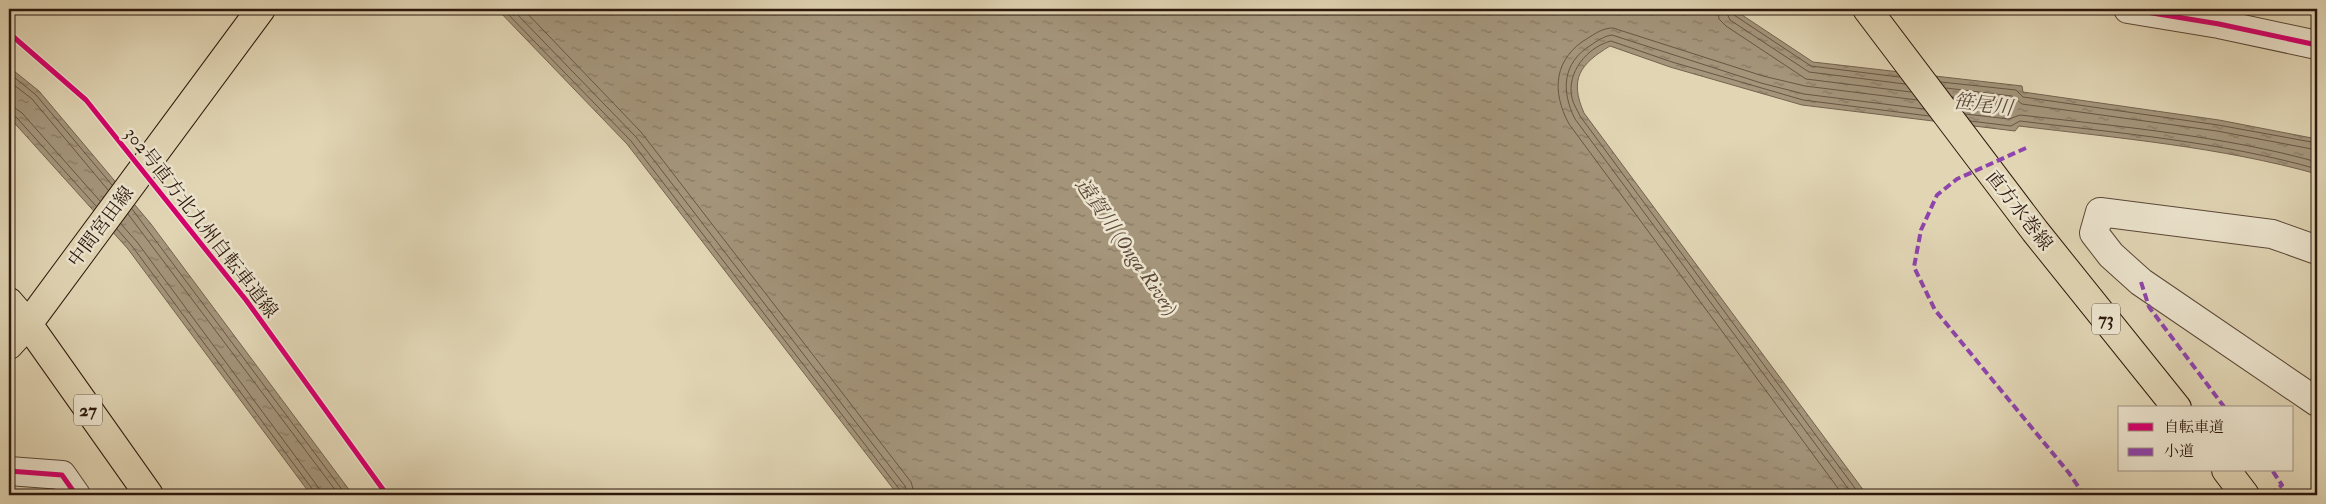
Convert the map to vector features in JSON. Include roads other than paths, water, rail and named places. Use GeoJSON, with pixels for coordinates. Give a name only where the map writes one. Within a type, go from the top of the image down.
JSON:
{"type":"FeatureCollection","features":[{"type":"Feature","properties":{"kind":"main road","name":"中間宮田線"},"geometry":{"type":"LineString","coordinates":[[9,345],[28,324],[261,9]]}},
{"type":"Feature","properties":{"kind":"main road","name":"直方水巻線"},"geometry":{"type":"LineString","coordinates":[[1869,11],[2035,231],[2175,406]]}},
{"type":"Feature","properties":{"kind":"main road","name":"27"},"geometry":{"type":"LineString","coordinates":[[9,302],[28,324],[149,495]]}},
{"type":"Feature","properties":{"kind":"main road"},"geometry":{"type":"LineString","coordinates":[[2228,472],[2245,495]]}},
{"type":"Feature","properties":{"kind":"street"},"geometry":{"type":"LineString","coordinates":[[2128,9],[2219,24],[2317,45]]}},
{"type":"Feature","properties":{"kind":"street"},"geometry":{"type":"LineString","coordinates":[[2317,250],[2272,234],[2100,212],[2094,233],[2111,255],[2141,282],[2317,402]]}},
{"type":"Feature","properties":{"kind":"street"},"geometry":{"type":"LineString","coordinates":[[9,471],[62,475],[76,495]]}},
{"type":"Feature","properties":{"kind":"water"},"geometry":{"type":"Polygon","coordinates":[[[497,9],[1733,9],[1813,62],[2022,86],[2023,92],[2219,120],[2317,139],[2317,174],[2244,157],[2169,144],[2019,126],[2015,131],[1802,105],[1670,67],[1610,46],[1591,59],[1580,74],[1578,91],[1584,113],[1867,495],[898,495],[627,144],[497,9]]]}},
{"type":"Feature","properties":{"kind":"water"},"geometry":{"type":"Polygon","coordinates":[[[9,67],[39,91],[151,224],[353,495],[311,495],[128,249],[9,117],[9,67]]]}},
{"type":"Feature","properties":{"kind":"water label","name":"笹尾川"},"geometry":{"type":"Point","coordinates":[1983,104]}},
{"type":"Feature","properties":{"kind":"water label","name":"遠賀川 (Onga River)"},"geometry":{"type":"Point","coordinates":[1127,246]}}]}
